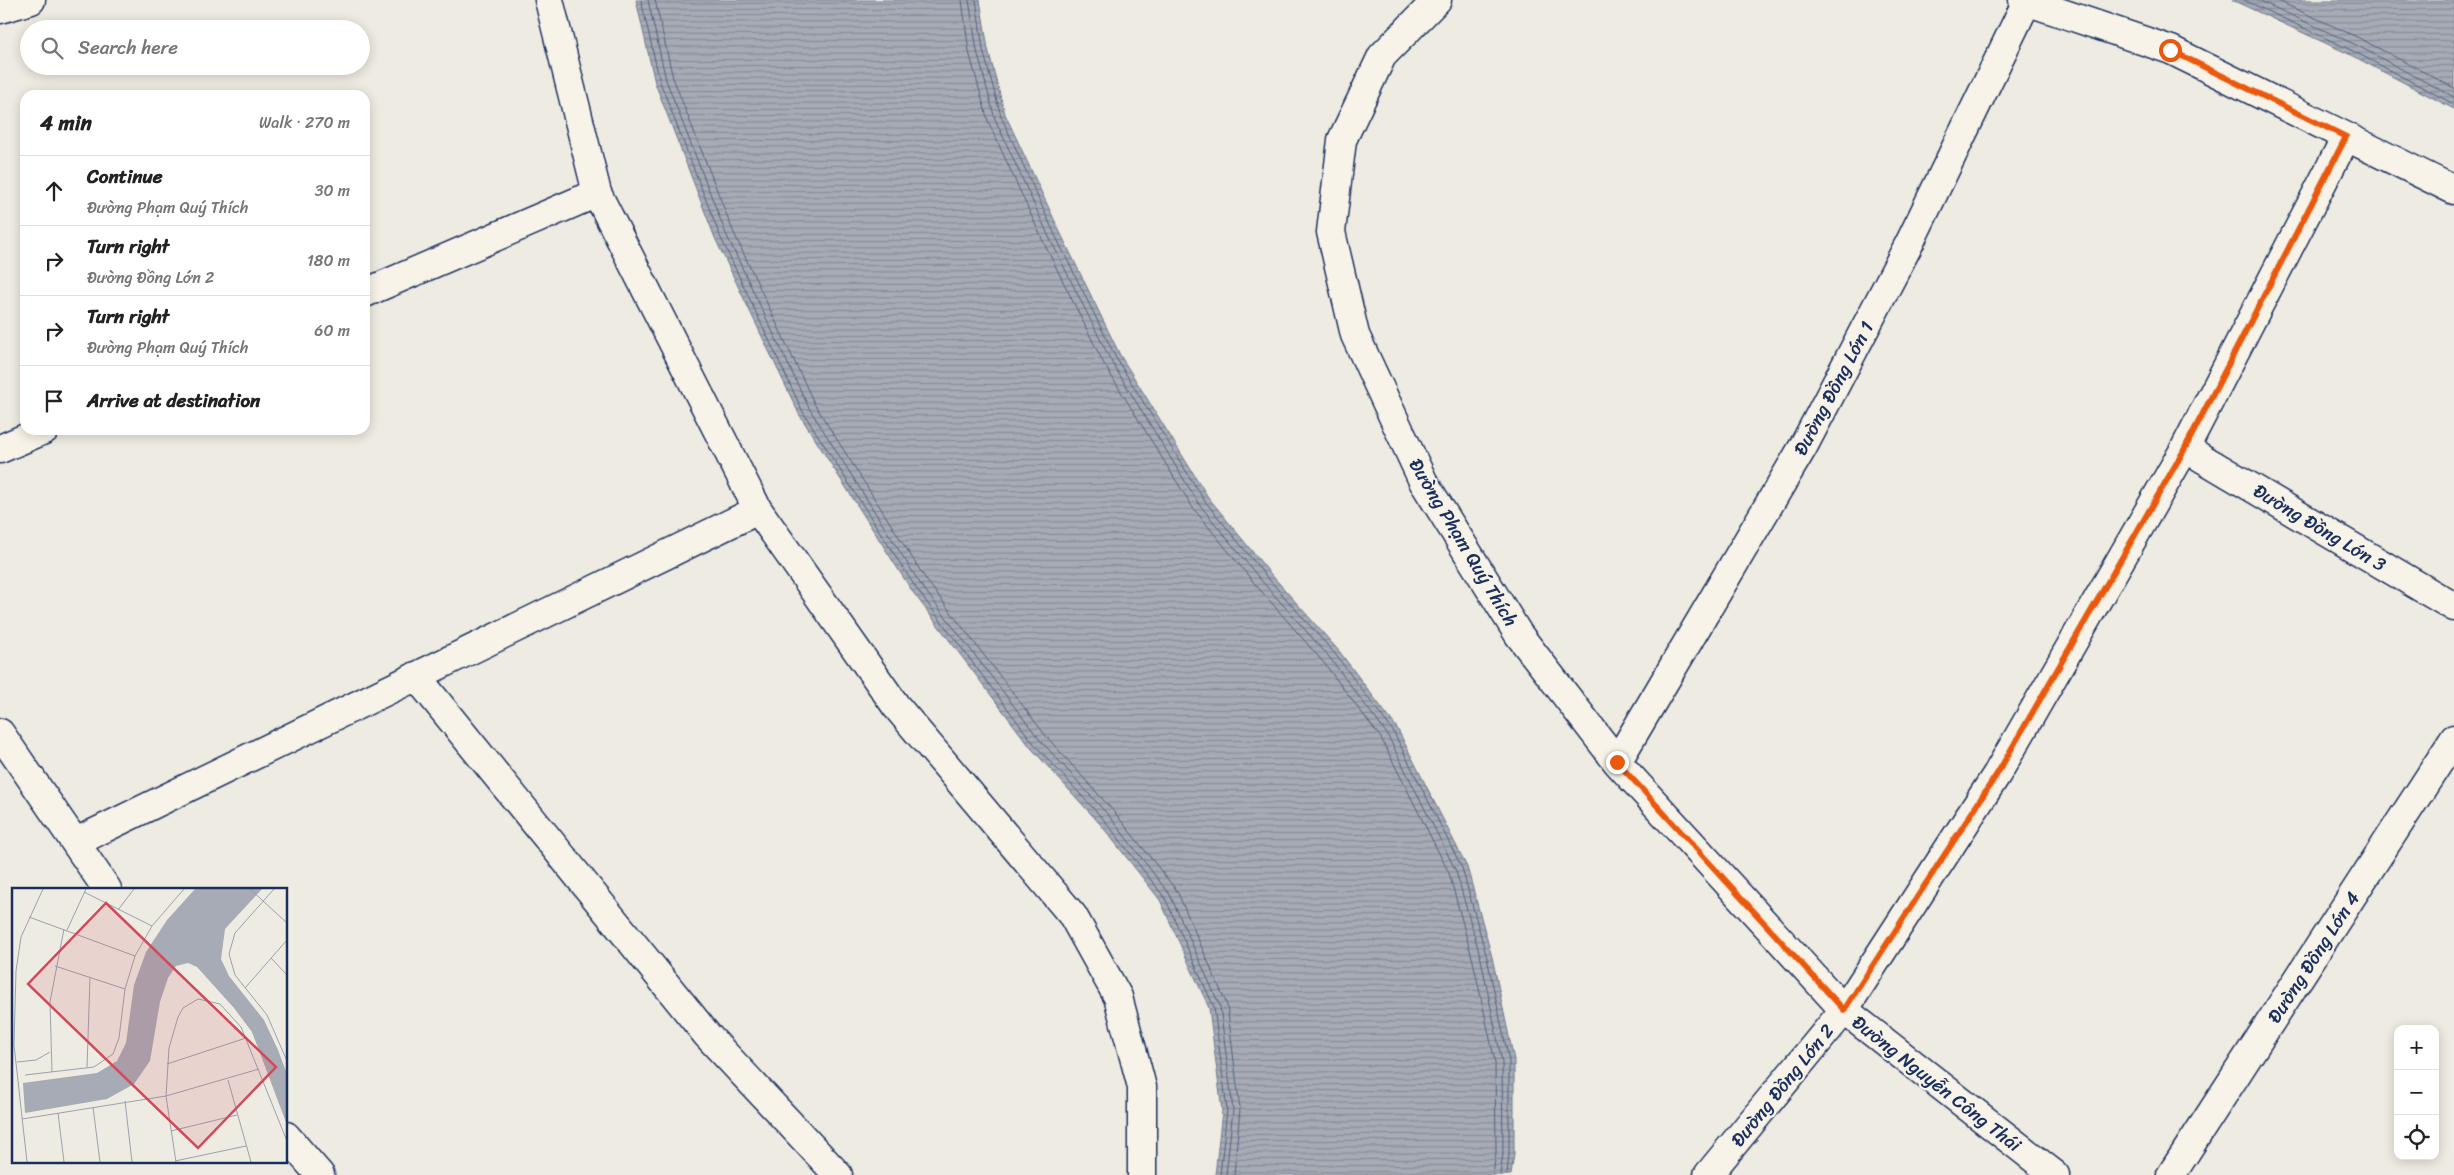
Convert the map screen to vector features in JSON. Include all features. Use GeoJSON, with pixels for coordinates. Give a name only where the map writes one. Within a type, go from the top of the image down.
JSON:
{"type":"FeatureCollection","features":[{"type":"Feature","properties":{"kind":"street"},"geometry":{"type":"LineString","coordinates":[[0,9],[31,0]]}},
{"type":"Feature","properties":{"kind":"street"},"geometry":{"type":"LineString","coordinates":[[548,0],[597,193],[758,510],[896,706],[1073,916],[1118,997],[1142,1087],[1142,1175]]}},
{"type":"Feature","properties":{"kind":"street","name":"Đường Phạm Quý Thích"},"geometry":{"type":"LineString","coordinates":[[1437,0],[1382,56],[1342,140],[1331,232],[1355,335],[1423,481],[1520,635],[1617,762],[1844,1010]]}},
{"type":"Feature","properties":{"kind":"street"},"geometry":{"type":"LineString","coordinates":[[2025,1],[2170,50],[2454,190]]}},
{"type":"Feature","properties":{"kind":"street","name":"Đường Đồng Lớn 1"},"geometry":{"type":"LineString","coordinates":[[1617,762],[1803,448],[1909,244],[2025,1]]}},
{"type":"Feature","properties":{"kind":"street","name":"Đường Đồng Lớn 2"},"geometry":{"type":"LineString","coordinates":[[1708,1175],[1844,1010],[1997,774],[2185,448],[2346,137]]}},
{"type":"Feature","properties":{"kind":"street"},"geometry":{"type":"LineString","coordinates":[[370,290],[597,193]]}},
{"type":"Feature","properties":{"kind":"street"},"geometry":{"type":"LineString","coordinates":[[0,449],[32,435]]}},
{"type":"Feature","properties":{"kind":"street","name":"Đường Đồng Lớn 3"},"geometry":{"type":"LineString","coordinates":[[2185,448],[2454,607]]}},
{"type":"Feature","properties":{"kind":"street"},"geometry":{"type":"LineString","coordinates":[[76,842],[758,510]]}},
{"type":"Feature","properties":{"kind":"street"},"geometry":{"type":"LineString","coordinates":[[416,676],[707,1035],[838,1175]]}},
{"type":"Feature","properties":{"kind":"street"},"geometry":{"type":"LineString","coordinates":[[0,732],[106,888]]}},
{"type":"Feature","properties":{"kind":"street","name":"Đường Đồng Lớn 4"},"geometry":{"type":"LineString","coordinates":[[2171,1175],[2454,739]]}},
{"type":"Feature","properties":{"kind":"street","name":"Đường Nguyễn Công Thái"},"geometry":{"type":"LineString","coordinates":[[1844,1010],[2055,1175]]}},
{"type":"Feature","properties":{"kind":"street"},"geometry":{"type":"LineString","coordinates":[[288,1138],[320,1175]]}},
{"type":"Feature","properties":{"kind":"water"},"geometry":{"type":"Polygon","coordinates":[[[636,0],[980,0],[988,49],[1005,114],[1120,355],[1208,497],[1269,572],[1339,651],[1397,728],[1467,867],[1492,957],[1514,1060],[1514,1154],[1511,1175],[1215,1175],[1222,1111],[1209,1008],[1160,900],[1101,825],[1031,748],[912,591],[799,414],[715,238],[655,83],[636,0]]]}},
{"type":"Feature","properties":{"kind":"water"},"geometry":{"type":"Polygon","coordinates":[[[2232,0],[2454,0],[2454,109],[2351,55],[2232,0]]]}},
{"type":"Feature","properties":{"kind":"route"},"geometry":{"type":"LineString","coordinates":[[1617,762],[1844,1010],[1997,774],[2183,452],[2346,137],[2170,50]]}}]}
